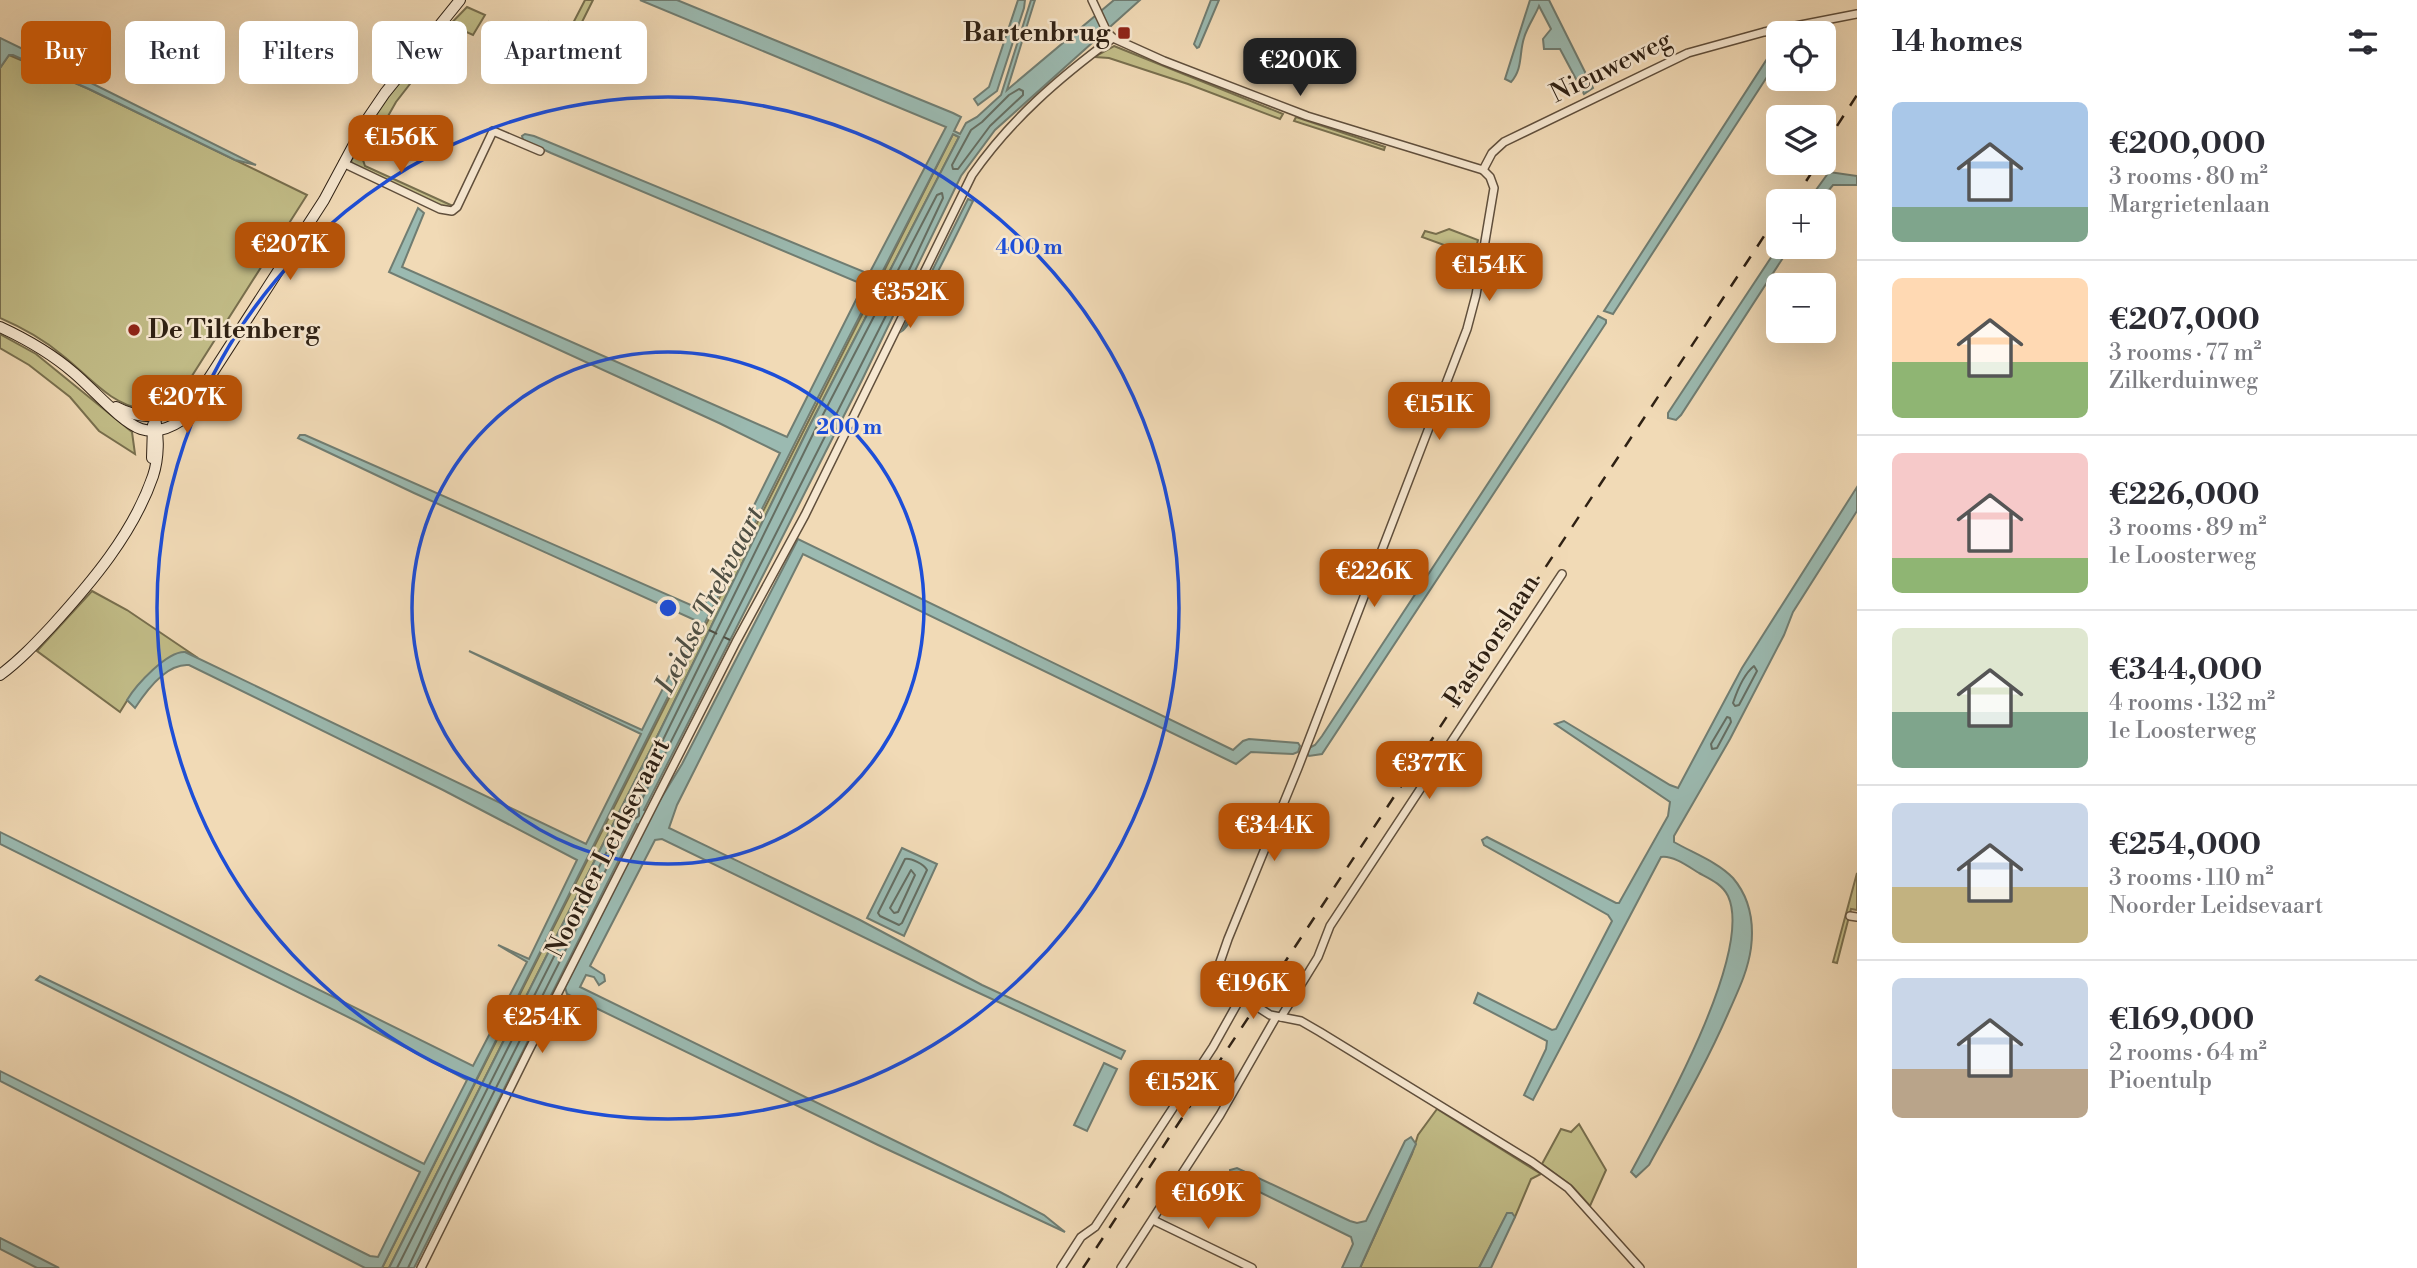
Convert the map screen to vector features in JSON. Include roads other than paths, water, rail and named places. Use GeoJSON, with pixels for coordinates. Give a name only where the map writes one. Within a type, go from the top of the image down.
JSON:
{"type":"FeatureCollection","features":[{"type":"Feature","properties":{"kind":"main road"},"geometry":{"type":"LineString","coordinates":[[0,327],[58,360],[123,419],[140,429],[170,428],[182,419],[192,405],[324,200],[385,93],[460,0]]}},
{"type":"Feature","properties":{"kind":"main road"},"geometry":{"type":"LineString","coordinates":[[108,403],[136,415],[155,418],[192,405]]}},
{"type":"Feature","properties":{"kind":"main road"},"geometry":{"type":"LineString","coordinates":[[0,675],[20,660],[96,575],[118,545],[141,502],[154,468],[158,447],[154,430],[155,418]]}},
{"type":"Feature","properties":{"kind":"street"},"geometry":{"type":"LineString","coordinates":[[1092,0],[1110,35],[1164,61],[1307,116],[1483,170],[1490,177],[1494,188],[1476,295],[1466,329],[1308,741],[1221,956],[1220,973],[1223,982],[1270,1016],[1301,1021],[1532,1162],[1568,1188],[1640,1268]]}},
{"type":"Feature","properties":{"kind":"street","name":"Nieuweweg"},"geometry":{"type":"LineString","coordinates":[[1483,170],[1492,153],[1504,142],[1688,53],[1764,32],[1857,14]]}},
{"type":"Feature","properties":{"kind":"street","name":"Noorder Leidsevaart"},"geometry":{"type":"LineString","coordinates":[[421,1268],[736,642],[805,515],[972,175],[993,145],[1056,81],[1110,35]]}},
{"type":"Feature","properties":{"kind":"street"},"geometry":{"type":"LineString","coordinates":[[343,163],[440,209],[452,211],[457,207],[493,131],[540,151]]}},
{"type":"Feature","properties":{"kind":"street","name":"Pastoorslaan"},"geometry":{"type":"LineString","coordinates":[[1121,1268],[1318,957],[1330,926],[1562,574]]}},
{"type":"Feature","properties":{"kind":"street"},"geometry":{"type":"LineString","coordinates":[[1061,1268],[1081,1237],[1095,1227],[1138,1163],[1213,1047],[1241,997]]}},
{"type":"Feature","properties":{"kind":"street"},"geometry":{"type":"LineString","coordinates":[[1153,1220],[1252,1268]]}},
{"type":"Feature","properties":{"kind":"water","name":"Leidse Trekvaart"},"geometry":{"type":"Polygon","coordinates":[[[640,0],[677,0],[953,113],[961,117],[954,131],[960,134],[966,123],[977,117],[1001,95],[1031,0],[1035,0],[1007,90],[1114,0],[1140,0],[995,130],[961,176],[862,380],[644,810],[652,813],[682,764],[798,539],[1233,750],[1249,739],[1298,743],[1298,752],[1251,752],[1236,764],[803,554],[677,805],[669,828],[860,920],[982,985],[1125,1051],[1121,1059],[662,839],[655,840],[590,966],[604,975],[605,981],[599,985],[594,977],[586,975],[580,987],[1000,1192],[1044,1215],[1065,1232],[878,1145],[567,994],[565,987],[645,828],[637,824],[414,1268],[389,1268],[653,745],[809,427],[959,137],[953,134],[810,413],[382,1268],[365,1268],[0,1081],[0,1071],[370,1256],[378,1257],[420,1172],[36,980],[40,976],[424,1164],[467,1080],[356,1021],[0,844],[0,832],[473,1066],[527,962],[498,945],[529,959],[577,860],[443,790],[189,665],[173,668],[165,673],[151,686],[135,708],[127,700],[137,686],[161,663],[185,652],[586,844],[641,734],[469,651],[642,730],[697,621],[298,438],[305,435],[702,610],[780,453],[389,272],[418,208],[424,213],[402,267],[787,437],[862,284],[551,153],[523,140],[522,136],[534,136],[869,274],[946,127],[640,0]]]}},
{"type":"Feature","properties":{"kind":"water"},"geometry":{"type":"Polygon","coordinates":[[[1018,0],[1025,0],[1024,8],[997,91],[978,105],[974,99],[989,87],[1018,0]]]}},
{"type":"Feature","properties":{"kind":"water"},"geometry":{"type":"Polygon","coordinates":[[[1211,0],[1219,0],[1197,48],[1194,44],[1211,0]]]}},
{"type":"Feature","properties":{"kind":"water"},"geometry":{"type":"Polygon","coordinates":[[[1530,0],[1549,0],[1593,88],[1584,94],[1560,49],[1544,49],[1543,39],[1551,29],[1539,6],[1525,34],[1515,77],[1511,82],[1505,79],[1530,0]]]}},
{"type":"Feature","properties":{"kind":"water"},"geometry":{"type":"Polygon","coordinates":[[[0,38],[21,48],[21,59],[9,55],[0,68],[0,38]]]}},
{"type":"Feature","properties":{"kind":"water"},"geometry":{"type":"Polygon","coordinates":[[[1766,61],[1766,78],[1613,314],[1604,311],[1766,61]]]}},
{"type":"Feature","properties":{"kind":"water"},"geometry":{"type":"Polygon","coordinates":[[[78,84],[93,84],[256,165],[235,160],[78,84]]]}},
{"type":"Feature","properties":{"kind":"water"},"geometry":{"type":"Polygon","coordinates":[[[1836,173],[1857,176],[1857,185],[1833,185],[1830,189],[1817,189],[1827,175],[1836,173]]]}},
{"type":"Feature","properties":{"kind":"water"},"geometry":{"type":"Polygon","coordinates":[[[968,199],[973,201],[949,250],[917,310],[902,331],[968,199]]]}},
{"type":"Feature","properties":{"kind":"water"},"geometry":{"type":"Polygon","coordinates":[[[1770,259],[1782,259],[1773,273],[1766,273],[1766,284],[1681,415],[1676,420],[1668,418],[1668,413],[1770,259]]]}},
{"type":"Feature","properties":{"kind":"water"},"geometry":{"type":"Polygon","coordinates":[[[1598,316],[1606,320],[1606,323],[1322,754],[1309,756],[1309,748],[1322,736],[1598,316]]]}},
{"type":"Feature","properties":{"kind":"water"},"geometry":{"type":"Polygon","coordinates":[[[1857,487],[1857,511],[1793,612],[1784,635],[1730,739],[1674,836],[1674,842],[1720,867],[1739,886],[1750,911],[1751,948],[1743,979],[1712,1049],[1649,1165],[1636,1177],[1631,1172],[1681,1076],[1716,994],[1728,955],[1732,922],[1728,896],[1715,882],[1686,865],[1661,857],[1533,1100],[1524,1095],[1546,1049],[1547,1041],[1474,1003],[1478,993],[1552,1030],[1556,1029],[1612,921],[1608,915],[1484,845],[1482,840],[1487,837],[1619,903],[1668,816],[1670,802],[1555,724],[1564,721],[1678,788],[1742,668],[1857,487]]]}},
{"type":"Feature","properties":{"kind":"water"},"geometry":{"type":"Polygon","coordinates":[[[902,848],[937,864],[904,936],[867,918],[902,848]]]}},
{"type":"Feature","properties":{"kind":"water"},"geometry":{"type":"Polygon","coordinates":[[[1104,1063],[1117,1069],[1087,1131],[1074,1125],[1104,1063]]]}},
{"type":"Feature","properties":{"kind":"water"},"geometry":{"type":"Polygon","coordinates":[[[1411,1137],[1416,1144],[1360,1268],[1342,1268],[1353,1244],[1351,1237],[1233,1179],[1230,1174],[1230,1170],[1237,1168],[1357,1223],[1366,1221],[1405,1141],[1411,1137]]]}},
{"type":"Feature","properties":{"kind":"water"},"geometry":{"type":"Polygon","coordinates":[[[1507,1213],[1512,1213],[1515,1217],[1491,1268],[1479,1268],[1507,1213]]]}},
{"type":"Feature","properties":{"kind":"water"},"geometry":{"type":"Polygon","coordinates":[[[0,1238],[59,1268],[37,1268],[0,1249],[0,1238]]]}},
{"type":"Feature","properties":{"kind":"railway"},"geometry":{"type":"LineString","coordinates":[[1836,127],[1857,95]]}},
{"type":"Feature","properties":{"kind":"railway"},"geometry":{"type":"LineString","coordinates":[[1801,189],[1810,175]]}},
{"type":"Feature","properties":{"kind":"railway"},"geometry":{"type":"LineString","coordinates":[[1083,1268],[1766,233]]}},
{"type":"Feature","properties":{"kind":"place","name":"Bartenbrug"},"geometry":{"type":"Point","coordinates":[1124,33]}},
{"type":"Feature","properties":{"kind":"place","name":"De Tiltenberg"},"geometry":{"type":"Point","coordinates":[134,330]}}]}
